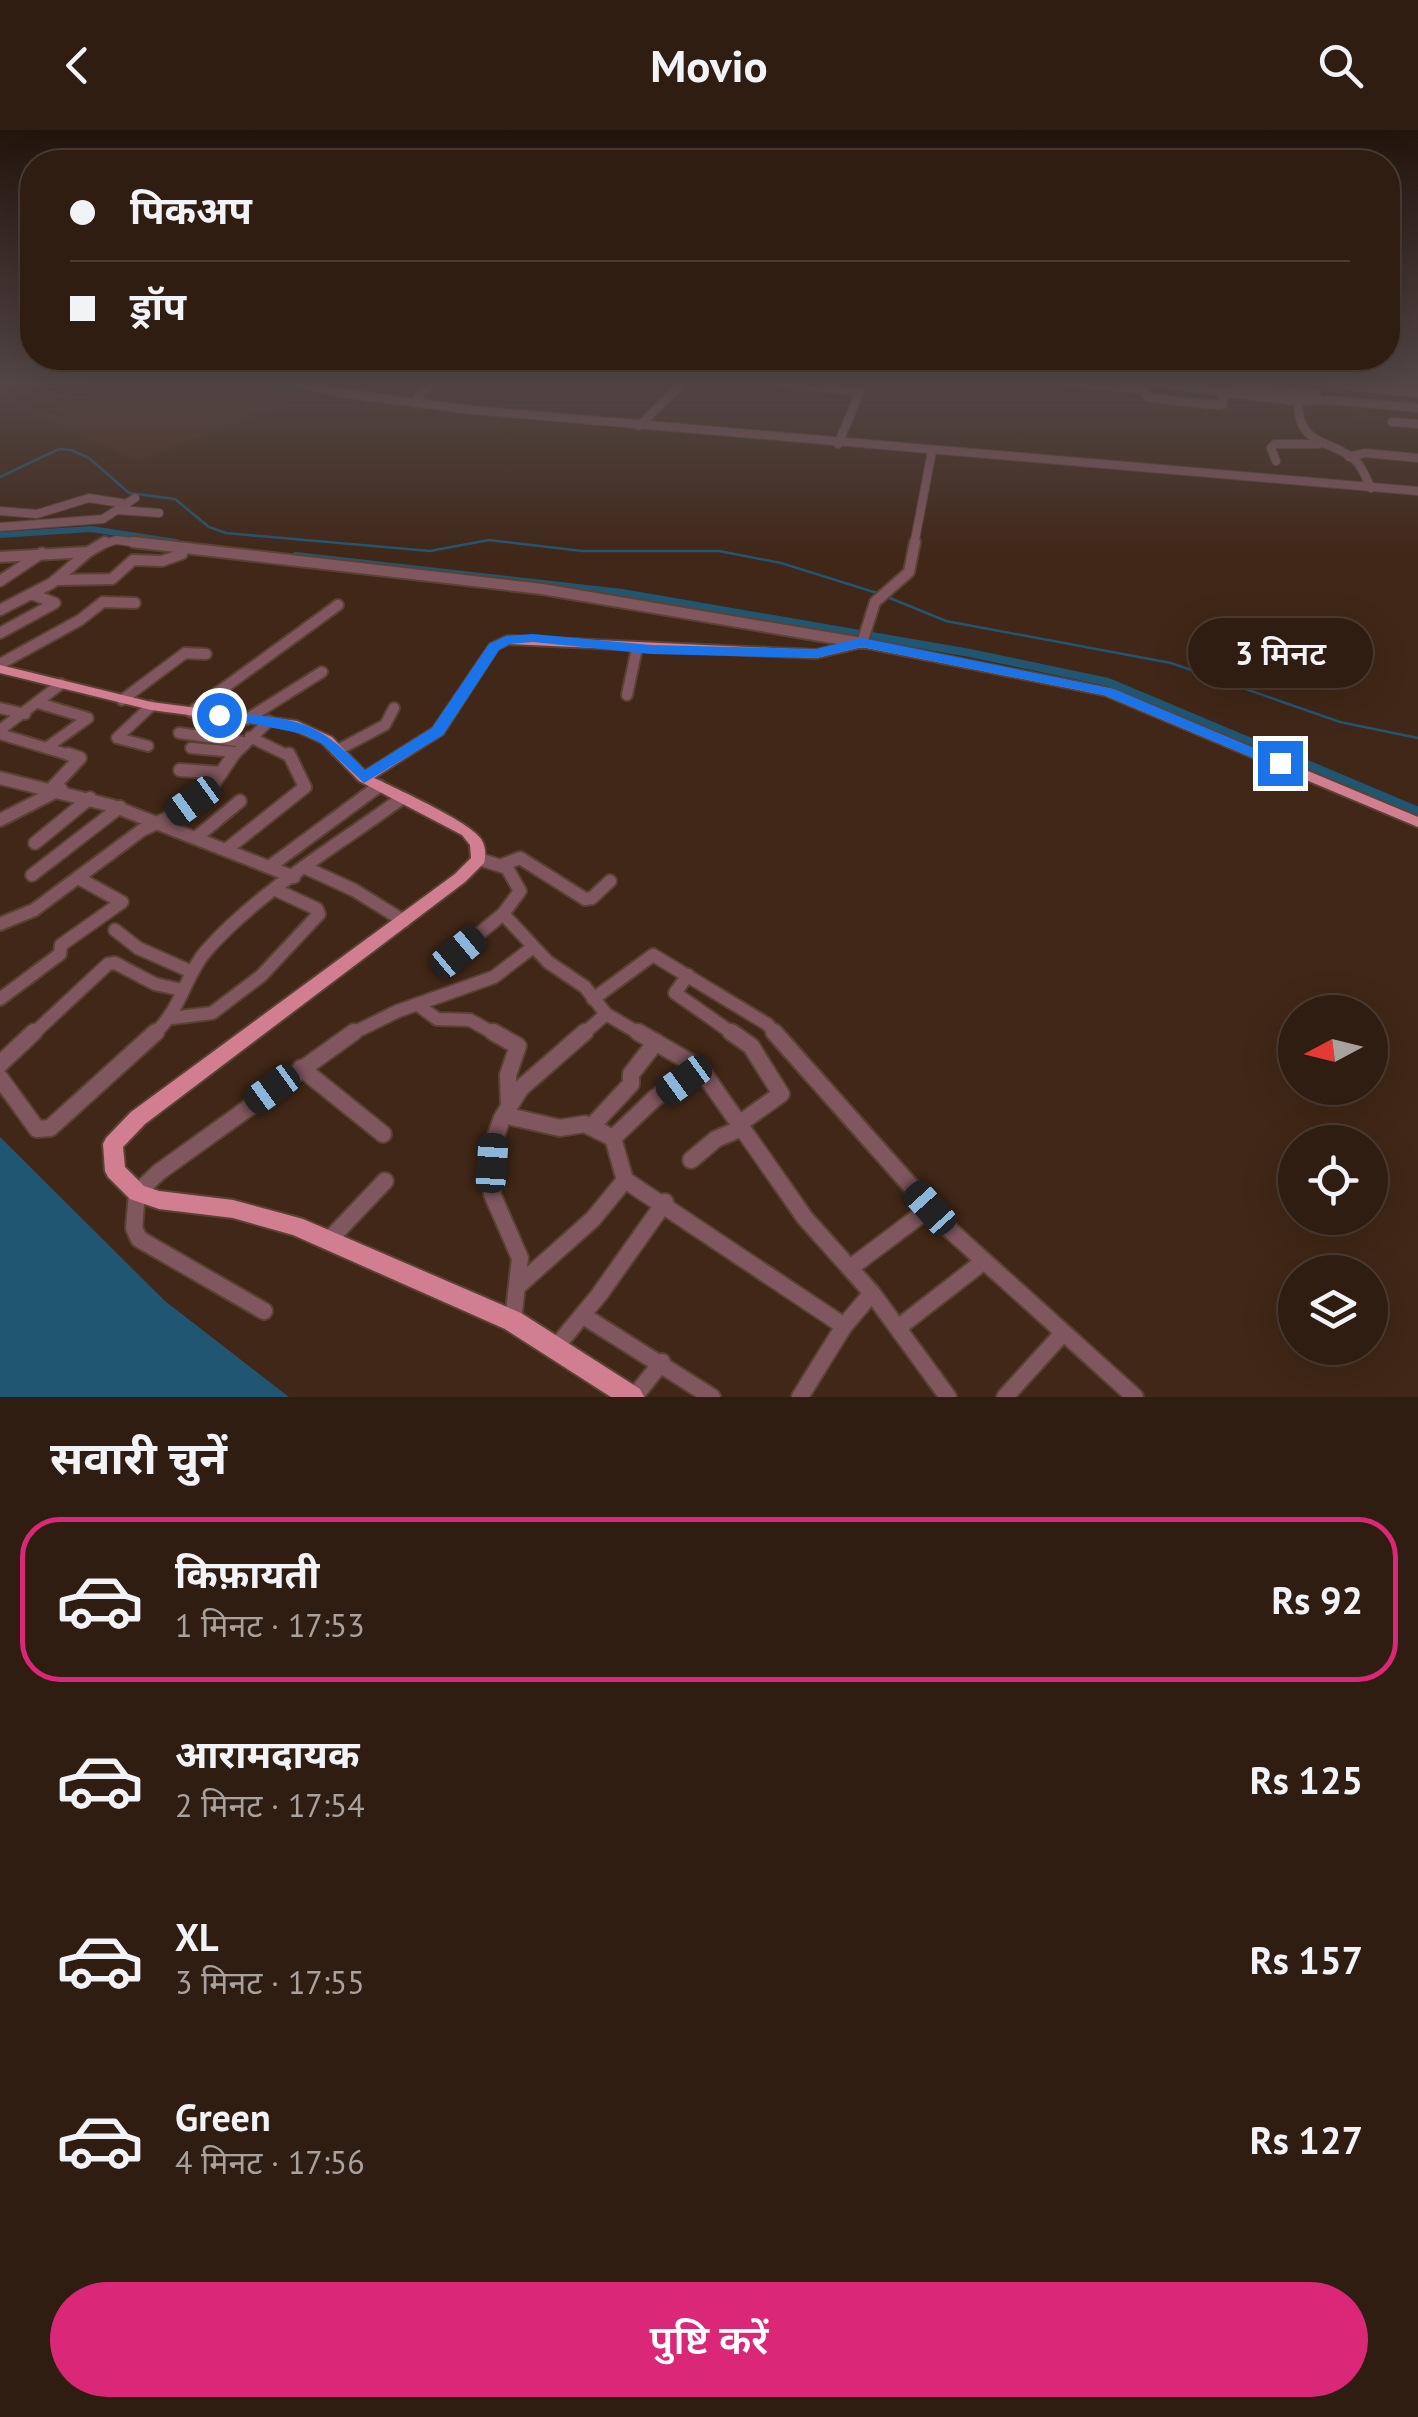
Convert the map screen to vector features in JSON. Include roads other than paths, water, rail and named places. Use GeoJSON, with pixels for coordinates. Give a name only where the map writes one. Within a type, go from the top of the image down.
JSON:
{"type":"FeatureCollection","features":[{"type":"Feature","properties":{"kind":"main road"},"geometry":{"type":"LineString","coordinates":[[364,778],[438,731],[499,643],[533,638],[637,648],[816,654],[865,637],[1124,697],[1418,822]]}},
{"type":"Feature","properties":{"kind":"main road"},"geometry":{"type":"LineString","coordinates":[[0,667],[122,700],[309,731],[327,740],[364,778],[467,832],[477,844],[480,859],[138,1118],[114,1144],[115,1171],[136,1193],[159,1200],[233,1209],[296,1226],[329,1240],[513,1321],[633,1397]]}},
{"type":"Feature","properties":{"kind":"street"},"geometry":{"type":"LineString","coordinates":[[795,440],[1418,492]]}},
{"type":"Feature","properties":{"kind":"street"},"geometry":{"type":"LineString","coordinates":[[838,444],[840,440]]}},
{"type":"Feature","properties":{"kind":"street"},"geometry":{"type":"LineString","coordinates":[[1315,440],[1318,444]]}},
{"type":"Feature","properties":{"kind":"street"},"geometry":{"type":"LineString","coordinates":[[1276,461],[1271,448],[1274,444],[1318,444],[1357,462],[1371,488]]}},
{"type":"Feature","properties":{"kind":"street"},"geometry":{"type":"LineString","coordinates":[[0,610],[56,580],[88,552],[116,540],[542,588],[865,637],[884,594],[908,572],[932,452]]}},
{"type":"Feature","properties":{"kind":"street"},"geometry":{"type":"LineString","coordinates":[[1349,457],[1365,453],[1418,458]]}},
{"type":"Feature","properties":{"kind":"street"},"geometry":{"type":"LineString","coordinates":[[0,510],[37,514],[87,498],[131,501],[100,520],[0,527]]}},
{"type":"Feature","properties":{"kind":"street"},"geometry":{"type":"LineString","coordinates":[[118,510],[159,513]]}},
{"type":"Feature","properties":{"kind":"street"},"geometry":{"type":"LineString","coordinates":[[0,557],[88,552]]}},
{"type":"Feature","properties":{"kind":"street"},"geometry":{"type":"LineString","coordinates":[[1,580],[42,553]]}},
{"type":"Feature","properties":{"kind":"street"},"geometry":{"type":"LineString","coordinates":[[56,580],[112,579],[133,560],[162,561],[176,554],[208,553]]}},
{"type":"Feature","properties":{"kind":"street"},"geometry":{"type":"LineString","coordinates":[[0,634],[55,604],[31,594]]}},
{"type":"Feature","properties":{"kind":"street"},"geometry":{"type":"LineString","coordinates":[[0,667],[80,620],[102,602],[135,603]]}},
{"type":"Feature","properties":{"kind":"street"},"geometry":{"type":"LineString","coordinates":[[191,712],[338,605]]}},
{"type":"Feature","properties":{"kind":"street"},"geometry":{"type":"LineString","coordinates":[[627,694],[637,648]]}},
{"type":"Feature","properties":{"kind":"street"},"geometry":{"type":"LineString","coordinates":[[122,700],[184,653],[206,654]]}},
{"type":"Feature","properties":{"kind":"street"},"geometry":{"type":"LineString","coordinates":[[247,719],[322,672]]}},
{"type":"Feature","properties":{"kind":"street"},"geometry":{"type":"LineString","coordinates":[[0,732],[60,684]]}},
{"type":"Feature","properties":{"kind":"street"},"geometry":{"type":"LineString","coordinates":[[38,703],[88,718],[49,746]]}},
{"type":"Feature","properties":{"kind":"street"},"geometry":{"type":"LineString","coordinates":[[148,746],[117,738],[151,706]]}},
{"type":"Feature","properties":{"kind":"street"},"geometry":{"type":"LineString","coordinates":[[0,708],[25,714]]}},
{"type":"Feature","properties":{"kind":"street"},"geometry":{"type":"LineString","coordinates":[[336,750],[385,725],[394,708]]}},
{"type":"Feature","properties":{"kind":"street"},"geometry":{"type":"LineString","coordinates":[[0,924],[34,910],[142,830],[176,814],[210,789],[243,744],[269,722]]}},
{"type":"Feature","properties":{"kind":"street"},"geometry":{"type":"LineString","coordinates":[[0,732],[81,760],[57,788],[0,820]]}},
{"type":"Feature","properties":{"kind":"street"},"geometry":{"type":"LineString","coordinates":[[179,734],[290,755],[305,787],[227,848]]}},
{"type":"Feature","properties":{"kind":"street"},"geometry":{"type":"LineString","coordinates":[[191,748],[243,744]]}},
{"type":"Feature","properties":{"kind":"street"},"geometry":{"type":"LineString","coordinates":[[180,770],[222,773]]}},
{"type":"Feature","properties":{"kind":"street"},"geometry":{"type":"LineString","coordinates":[[0,778],[57,788],[159,820],[270,866],[354,890],[404,920]]}},
{"type":"Feature","properties":{"kind":"street"},"geometry":{"type":"LineString","coordinates":[[270,866],[379,786]]}},
{"type":"Feature","properties":{"kind":"street"},"geometry":{"type":"LineString","coordinates":[[35,843],[90,798]]}},
{"type":"Feature","properties":{"kind":"street"},"geometry":{"type":"LineString","coordinates":[[0,1078],[36,1128],[46,1130],[74,1111],[172,1018],[182,990],[204,953],[276,890],[402,798]]}},
{"type":"Feature","properties":{"kind":"street"},"geometry":{"type":"LineString","coordinates":[[198,836],[240,801]]}},
{"type":"Feature","properties":{"kind":"street"},"geometry":{"type":"LineString","coordinates":[[32,875],[120,808]]}},
{"type":"Feature","properties":{"kind":"street"},"geometry":{"type":"LineString","coordinates":[[480,859],[502,865],[520,858],[587,899],[610,881]]}},
{"type":"Feature","properties":{"kind":"street"},"geometry":{"type":"LineString","coordinates":[[458,952],[503,914],[520,891],[502,865]]}},
{"type":"Feature","properties":{"kind":"street"},"geometry":{"type":"LineString","coordinates":[[0,998],[60,954],[61,945],[122,902],[80,879]]}},
{"type":"Feature","properties":{"kind":"street"},"geometry":{"type":"LineString","coordinates":[[172,1018],[212,1012],[261,976],[318,914],[317,909],[276,890]]}},
{"type":"Feature","properties":{"kind":"street"},"geometry":{"type":"LineString","coordinates":[[503,914],[606,1014],[700,1068],[805,1218],[872,1292],[948,1397]]}},
{"type":"Feature","properties":{"kind":"street"},"geometry":{"type":"LineString","coordinates":[[115,930],[138,948],[192,972]]}},
{"type":"Feature","properties":{"kind":"street"},"geometry":{"type":"LineString","coordinates":[[264,1311],[139,1239],[134,1228],[136,1193],[159,1172],[346,1036],[494,977],[533,947]]}},
{"type":"Feature","properties":{"kind":"street"},"geometry":{"type":"LineString","coordinates":[[594,999],[647,956],[659,957],[767,1024],[930,1208],[1135,1397]]}},
{"type":"Feature","properties":{"kind":"street"},"geometry":{"type":"LineString","coordinates":[[0,1064],[108,964],[115,963],[155,984],[182,990]]}},
{"type":"Feature","properties":{"kind":"street"},"geometry":{"type":"LineString","coordinates":[[688,974],[675,993],[751,1046],[781,1094],[690,1160]]}},
{"type":"Feature","properties":{"kind":"street"},"geometry":{"type":"LineString","coordinates":[[418,1005],[437,1018],[470,1020],[518,1046],[508,1075],[506,1110]]}},
{"type":"Feature","properties":{"kind":"street"},"geometry":{"type":"LineString","coordinates":[[513,1321],[520,1258],[494,1203],[494,1142],[506,1110],[520,1088],[606,1014]]}},
{"type":"Feature","properties":{"kind":"street"},"geometry":{"type":"LineString","coordinates":[[592,1126],[631,1084],[631,1074],[656,1042]]}},
{"type":"Feature","properties":{"kind":"street"},"geometry":{"type":"LineString","coordinates":[[301,1068],[382,1134]]}},
{"type":"Feature","properties":{"kind":"street"},"geometry":{"type":"LineString","coordinates":[[613,1138],[655,1098],[700,1068]]}},
{"type":"Feature","properties":{"kind":"street"},"geometry":{"type":"LineString","coordinates":[[506,1110],[560,1128],[592,1126],[613,1138],[625,1180],[665,1202],[786,1292],[844,1326]]}},
{"type":"Feature","properties":{"kind":"street"},"geometry":{"type":"LineString","coordinates":[[519,1285],[580,1232],[625,1180]]}},
{"type":"Feature","properties":{"kind":"street"},"geometry":{"type":"LineString","coordinates":[[329,1240],[385,1181]]}},
{"type":"Feature","properties":{"kind":"street"},"geometry":{"type":"LineString","coordinates":[[556,1347],[586,1317],[602,1288],[665,1202]]}},
{"type":"Feature","properties":{"kind":"street"},"geometry":{"type":"LineString","coordinates":[[850,1268],[930,1208]]}},
{"type":"Feature","properties":{"kind":"street"},"geometry":{"type":"LineString","coordinates":[[899,1327],[984,1261]]}},
{"type":"Feature","properties":{"kind":"street"},"geometry":{"type":"LineString","coordinates":[[800,1397],[844,1326],[872,1292]]}},
{"type":"Feature","properties":{"kind":"street"},"geometry":{"type":"LineString","coordinates":[[586,1317],[712,1397]]}},
{"type":"Feature","properties":{"kind":"street"},"geometry":{"type":"LineString","coordinates":[[1005,1397],[1063,1332]]}},
{"type":"Feature","properties":{"kind":"street"},"geometry":{"type":"LineString","coordinates":[[633,1397],[662,1362]]}},
{"type":"Feature","properties":{"kind":"water"},"geometry":{"type":"Polygon","coordinates":[[[0,1137],[165,1301],[289,1397],[0,1397],[0,1137]]]}},
{"type":"Feature","properties":{"kind":"waterway"},"geometry":{"type":"LineString","coordinates":[[0,477],[59,449],[71,450],[89,458],[129,493],[175,499],[209,527],[226,533],[430,551],[489,540],[582,551],[719,551],[781,563],[877,593]]}},
{"type":"Feature","properties":{"kind":"waterway"},"geometry":{"type":"LineString","coordinates":[[0,535],[91,529],[176,542]]}},
{"type":"Feature","properties":{"kind":"waterway"},"geometry":{"type":"LineString","coordinates":[[296,556],[622,593],[970,653],[1108,682],[1287,757]]}},
{"type":"Feature","properties":{"kind":"waterway"},"geometry":{"type":"LineString","coordinates":[[885,596],[946,621],[1171,663],[1340,722],[1418,738]]}},
{"type":"Feature","properties":{"kind":"waterway"},"geometry":{"type":"LineString","coordinates":[[1281,754],[1418,812]]}}]}
